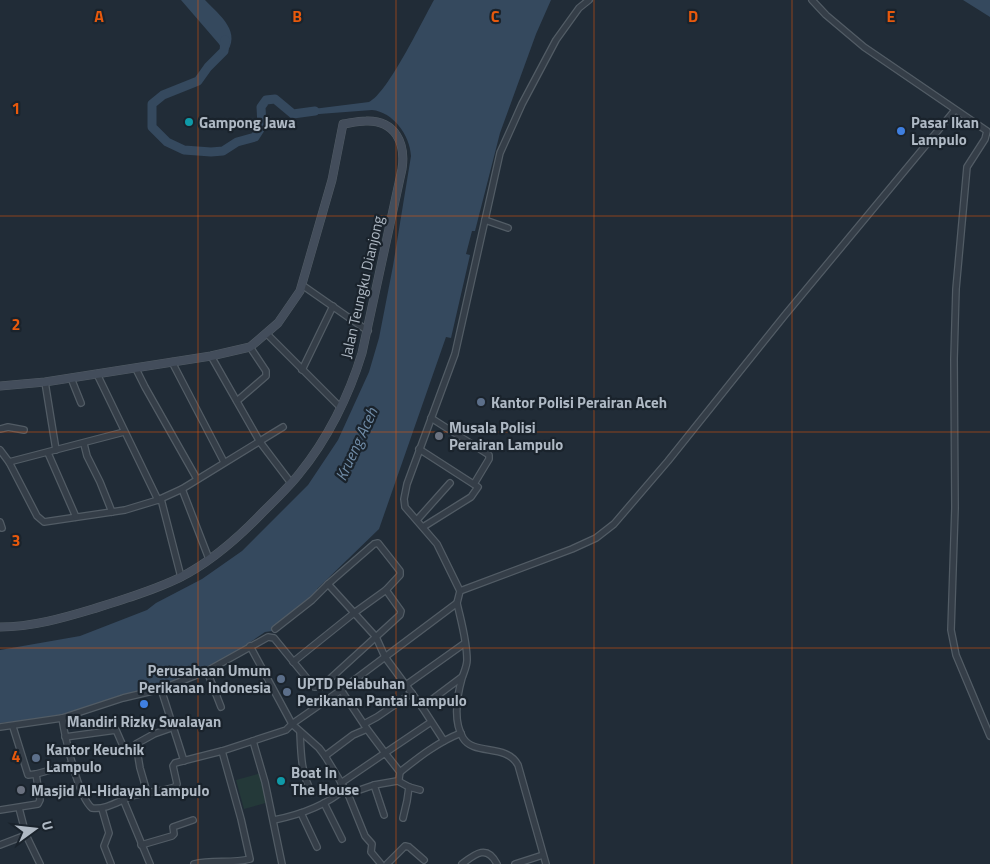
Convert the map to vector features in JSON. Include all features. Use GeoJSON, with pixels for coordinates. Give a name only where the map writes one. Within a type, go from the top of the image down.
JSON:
{"type":"FeatureCollection","features":[{"type":"Feature","properties":{"kind":"street"},"geometry":{"type":"LineString","coordinates":[[546,864],[538,856],[515,758],[509,754],[467,743],[461,733],[457,722],[457,702],[462,677],[467,665],[465,643],[457,603],[460,591],[437,544],[406,509],[404,502],[406,484],[457,347],[500,153],[522,104],[556,40],[579,8],[589,0]]}},
{"type":"Feature","properties":{"kind":"street"},"geometry":{"type":"LineString","coordinates":[[812,0],[826,15],[864,47],[987,131],[967,167],[956,289],[954,508],[950,630],[956,655],[990,736]]}},
{"type":"Feature","properties":{"kind":"street"},"geometry":{"type":"LineString","coordinates":[[460,591],[572,549],[596,538],[614,524],[668,461],[955,110]]}},
{"type":"Feature","properties":{"kind":"street","name":"Jalan Teungku Dianjong"},"geometry":{"type":"LineString","coordinates":[[0,627],[44,622],[72,615],[158,587],[181,577],[226,548],[239,536],[291,483],[317,450],[354,377],[368,331],[404,153],[399,138],[387,126],[366,121],[343,124],[332,180],[302,285]]}},
{"type":"Feature","properties":{"kind":"street"},"geometry":{"type":"LineString","coordinates":[[485,220],[508,228]]}},
{"type":"Feature","properties":{"kind":"street"},"geometry":{"type":"LineString","coordinates":[[0,386],[44,382],[136,368],[211,356],[250,347],[278,323],[296,299],[302,285],[368,331]]}},
{"type":"Feature","properties":{"kind":"street"},"geometry":{"type":"LineString","coordinates":[[302,370],[333,306]]}},
{"type":"Feature","properties":{"kind":"street"},"geometry":{"type":"LineString","coordinates":[[267,334],[340,407]]}},
{"type":"Feature","properties":{"kind":"street"},"geometry":{"type":"LineString","coordinates":[[236,401],[266,376],[266,371],[250,347]]}},
{"type":"Feature","properties":{"kind":"street"},"geometry":{"type":"LineString","coordinates":[[211,356],[260,442],[291,483]]}},
{"type":"Feature","properties":{"kind":"street"},"geometry":{"type":"LineString","coordinates":[[172,362],[224,462]]}},
{"type":"Feature","properties":{"kind":"street"},"geometry":{"type":"LineString","coordinates":[[136,368],[197,479]]}},
{"type":"Feature","properties":{"kind":"street"},"geometry":{"type":"LineString","coordinates":[[97,374],[124,432],[160,500],[181,577]]}},
{"type":"Feature","properties":{"kind":"street"},"geometry":{"type":"LineString","coordinates":[[71,378],[81,403]]}},
{"type":"Feature","properties":{"kind":"street"},"geometry":{"type":"LineString","coordinates":[[44,382],[56,450]]}},
{"type":"Feature","properties":{"kind":"street"},"geometry":{"type":"LineString","coordinates":[[431,418],[489,455],[489,459],[474,484]]}},
{"type":"Feature","properties":{"kind":"street"},"geometry":{"type":"LineString","coordinates":[[0,450],[2,456],[9,462],[40,520],[44,522],[140,507],[160,500],[182,489],[282,427]]}},
{"type":"Feature","properties":{"kind":"street"},"geometry":{"type":"LineString","coordinates":[[0,429],[24,430]]}},
{"type":"Feature","properties":{"kind":"street"},"geometry":{"type":"LineString","coordinates":[[9,462],[84,444],[124,432]]}},
{"type":"Feature","properties":{"kind":"street"},"geometry":{"type":"LineString","coordinates":[[84,444],[87,456],[112,512]]}},
{"type":"Feature","properties":{"kind":"street"},"geometry":{"type":"LineString","coordinates":[[419,448],[478,487],[471,498],[423,527]]}},
{"type":"Feature","properties":{"kind":"street"},"geometry":{"type":"LineString","coordinates":[[48,453],[76,517]]}},
{"type":"Feature","properties":{"kind":"street"},"geometry":{"type":"LineString","coordinates":[[417,520],[450,483]]}},
{"type":"Feature","properties":{"kind":"street"},"geometry":{"type":"LineString","coordinates":[[182,489],[209,558]]}},
{"type":"Feature","properties":{"kind":"street"},"geometry":{"type":"LineString","coordinates":[[276,629],[312,600],[374,544],[378,543],[401,573],[386,590],[293,662]]}},
{"type":"Feature","properties":{"kind":"street"},"geometry":{"type":"LineString","coordinates":[[328,584],[376,637],[385,657],[422,707],[444,741]]}},
{"type":"Feature","properties":{"kind":"street"},"geometry":{"type":"LineString","coordinates":[[0,728],[62,718],[124,698],[161,689],[208,671],[264,638],[271,637],[314,687],[322,687],[401,613],[386,590]]}},
{"type":"Feature","properties":{"kind":"street"},"geometry":{"type":"LineString","coordinates":[[62,718],[65,737],[87,804],[92,808],[102,809],[123,799],[175,787],[177,784],[174,765],[286,730],[457,603]]}},
{"type":"Feature","properties":{"kind":"street"},"geometry":{"type":"LineString","coordinates":[[406,685],[465,643]]}},
{"type":"Feature","properties":{"kind":"street"},"geometry":{"type":"LineString","coordinates":[[250,646],[292,724],[319,748],[345,789],[365,836],[372,844],[372,852],[382,864]]}},
{"type":"Feature","properties":{"kind":"street"},"geometry":{"type":"LineString","coordinates":[[208,671],[221,707]]}},
{"type":"Feature","properties":{"kind":"street"},"geometry":{"type":"LineString","coordinates":[[422,707],[462,677]]}},
{"type":"Feature","properties":{"kind":"street"},"geometry":{"type":"LineString","coordinates":[[161,689],[184,761]]}},
{"type":"Feature","properties":{"kind":"street"},"geometry":{"type":"LineString","coordinates":[[341,690],[400,772]]}},
{"type":"Feature","properties":{"kind":"street"},"geometry":{"type":"LineString","coordinates":[[325,756],[412,693]]}},
{"type":"Feature","properties":{"kind":"street"},"geometry":{"type":"LineString","coordinates":[[274,820],[302,813],[324,803],[345,789],[385,753],[431,722]]}},
{"type":"Feature","properties":{"kind":"street"},"geometry":{"type":"LineString","coordinates":[[14,726],[27,774],[36,774],[73,764]]}},
{"type":"Feature","properties":{"kind":"street"},"geometry":{"type":"LineString","coordinates":[[148,792],[140,768],[136,744],[154,734],[174,728]]}},
{"type":"Feature","properties":{"kind":"street"},"geometry":{"type":"LineString","coordinates":[[65,737],[116,730],[123,746]]}},
{"type":"Feature","properties":{"kind":"street"},"geometry":{"type":"LineString","coordinates":[[300,732],[302,767],[306,784],[312,793]]}},
{"type":"Feature","properties":{"kind":"street"},"geometry":{"type":"LineString","coordinates":[[398,781],[400,772],[420,756],[461,733]]}},
{"type":"Feature","properties":{"kind":"street"},"geometry":{"type":"LineString","coordinates":[[253,741],[274,820],[276,840],[282,864]]}},
{"type":"Feature","properties":{"kind":"street"},"geometry":{"type":"LineString","coordinates":[[194,864],[205,861],[223,864],[250,859],[222,751]]}},
{"type":"Feature","properties":{"kind":"street"},"geometry":{"type":"LineString","coordinates":[[0,810],[20,808],[39,803],[36,774]]}},
{"type":"Feature","properties":{"kind":"street"},"geometry":{"type":"LineString","coordinates":[[345,789],[398,781],[408,787],[420,790]]}},
{"type":"Feature","properties":{"kind":"street"},"geometry":{"type":"LineString","coordinates":[[374,785],[384,815]]}},
{"type":"Feature","properties":{"kind":"street"},"geometry":{"type":"LineString","coordinates":[[403,818],[408,801],[408,787]]}},
{"type":"Feature","properties":{"kind":"street"},"geometry":{"type":"LineString","coordinates":[[123,799],[150,864]]}},
{"type":"Feature","properties":{"kind":"street"},"geometry":{"type":"LineString","coordinates":[[324,803],[342,839]]}},
{"type":"Feature","properties":{"kind":"street"},"geometry":{"type":"LineString","coordinates":[[20,808],[26,835],[40,864]]}},
{"type":"Feature","properties":{"kind":"street"},"geometry":{"type":"LineString","coordinates":[[102,809],[108,833],[104,846],[111,864]]}},
{"type":"Feature","properties":{"kind":"street"},"geometry":{"type":"LineString","coordinates":[[302,813],[317,847]]}},
{"type":"Feature","properties":{"kind":"street"},"geometry":{"type":"LineString","coordinates":[[141,845],[172,836],[174,834],[174,827],[193,820]]}},
{"type":"Feature","properties":{"kind":"street"},"geometry":{"type":"LineString","coordinates":[[0,845],[26,835]]}},
{"type":"Feature","properties":{"kind":"street"},"geometry":{"type":"LineString","coordinates":[[389,862],[405,846],[409,847],[424,860]]}},
{"type":"Feature","properties":{"kind":"street"},"geometry":{"type":"LineString","coordinates":[[462,864],[474,855],[482,853],[492,855],[497,864]]}},
{"type":"Feature","properties":{"kind":"street"},"geometry":{"type":"LineString","coordinates":[[515,864],[538,856]]}},
{"type":"Feature","properties":{"kind":"street"},"geometry":{"type":"LineString","coordinates":[[389,862],[397,864]]}},
{"type":"Feature","properties":{"kind":"green space"},"geometry":{"type":"Polygon","coordinates":[[[261,773],[269,802],[244,809],[236,780],[261,773]]]}},
{"type":"Feature","properties":{"kind":"water"},"geometry":{"type":"Polygon","coordinates":[[[181,0],[205,0],[223,18],[231,32],[232,39],[225,55],[219,44],[181,0]]]}},
{"type":"Feature","properties":{"kind":"water","name":"Krueng Aceh"},"geometry":{"type":"Polygon","coordinates":[[[434,0],[551,0],[536,34],[500,133],[475,231],[472,231],[466,254],[470,255],[451,338],[446,337],[379,529],[317,589],[317,594],[272,631],[265,632],[214,667],[163,686],[47,719],[0,723],[0,650],[80,636],[147,610],[156,603],[202,579],[242,551],[308,485],[338,440],[369,372],[379,338],[411,156],[404,133],[387,115],[372,110],[306,115],[305,110],[369,102],[377,96],[395,71],[434,0]]]}},
{"type":"Feature","properties":{"kind":"water"},"geometry":{"type":"Polygon","coordinates":[[[963,0],[990,0],[990,17],[963,0]]]}},
{"type":"Feature","properties":{"kind":"waterway"},"geometry":{"type":"LineString","coordinates":[[225,40],[224,51],[208,67],[198,81],[163,95],[152,104],[152,127],[167,142],[184,150],[223,151],[237,142],[255,137],[262,126],[261,107],[266,100],[275,99],[293,114],[315,111]]}},
{"type":"Feature","properties":{"kind":"place","name":"Gampong Jawa"},"geometry":{"type":"Point","coordinates":[189,122]}},
{"type":"Feature","properties":{"kind":"place","name":"Pasar Ikan Lampulo"},"geometry":{"type":"Point","coordinates":[901,131]}},
{"type":"Feature","properties":{"kind":"place","name":"Kantor Polisi Perairan Aceh"},"geometry":{"type":"Point","coordinates":[481,402]}},
{"type":"Feature","properties":{"kind":"place","name":"Musala Polisi Perairan Lampulo"},"geometry":{"type":"Point","coordinates":[439,436]}},
{"type":"Feature","properties":{"kind":"place","name":"Perusahaan Umum Perikanan Indonesia"},"geometry":{"type":"Point","coordinates":[281,679]}},
{"type":"Feature","properties":{"kind":"place","name":"UPTD Pelabuhan Perikanan Pantai Lampulo"},"geometry":{"type":"Point","coordinates":[287,692]}},
{"type":"Feature","properties":{"kind":"place","name":"Mandiri Rizky Swalayan"},"geometry":{"type":"Point","coordinates":[144,704]}},
{"type":"Feature","properties":{"kind":"place","name":"Kantor Keuchik Lampulo"},"geometry":{"type":"Point","coordinates":[36,758]}},
{"type":"Feature","properties":{"kind":"place","name":"Boat In The House"},"geometry":{"type":"Point","coordinates":[281,781]}},
{"type":"Feature","properties":{"kind":"place","name":"Masjid Al-Hidayah Lampulo"},"geometry":{"type":"Point","coordinates":[21,790]}}]}
